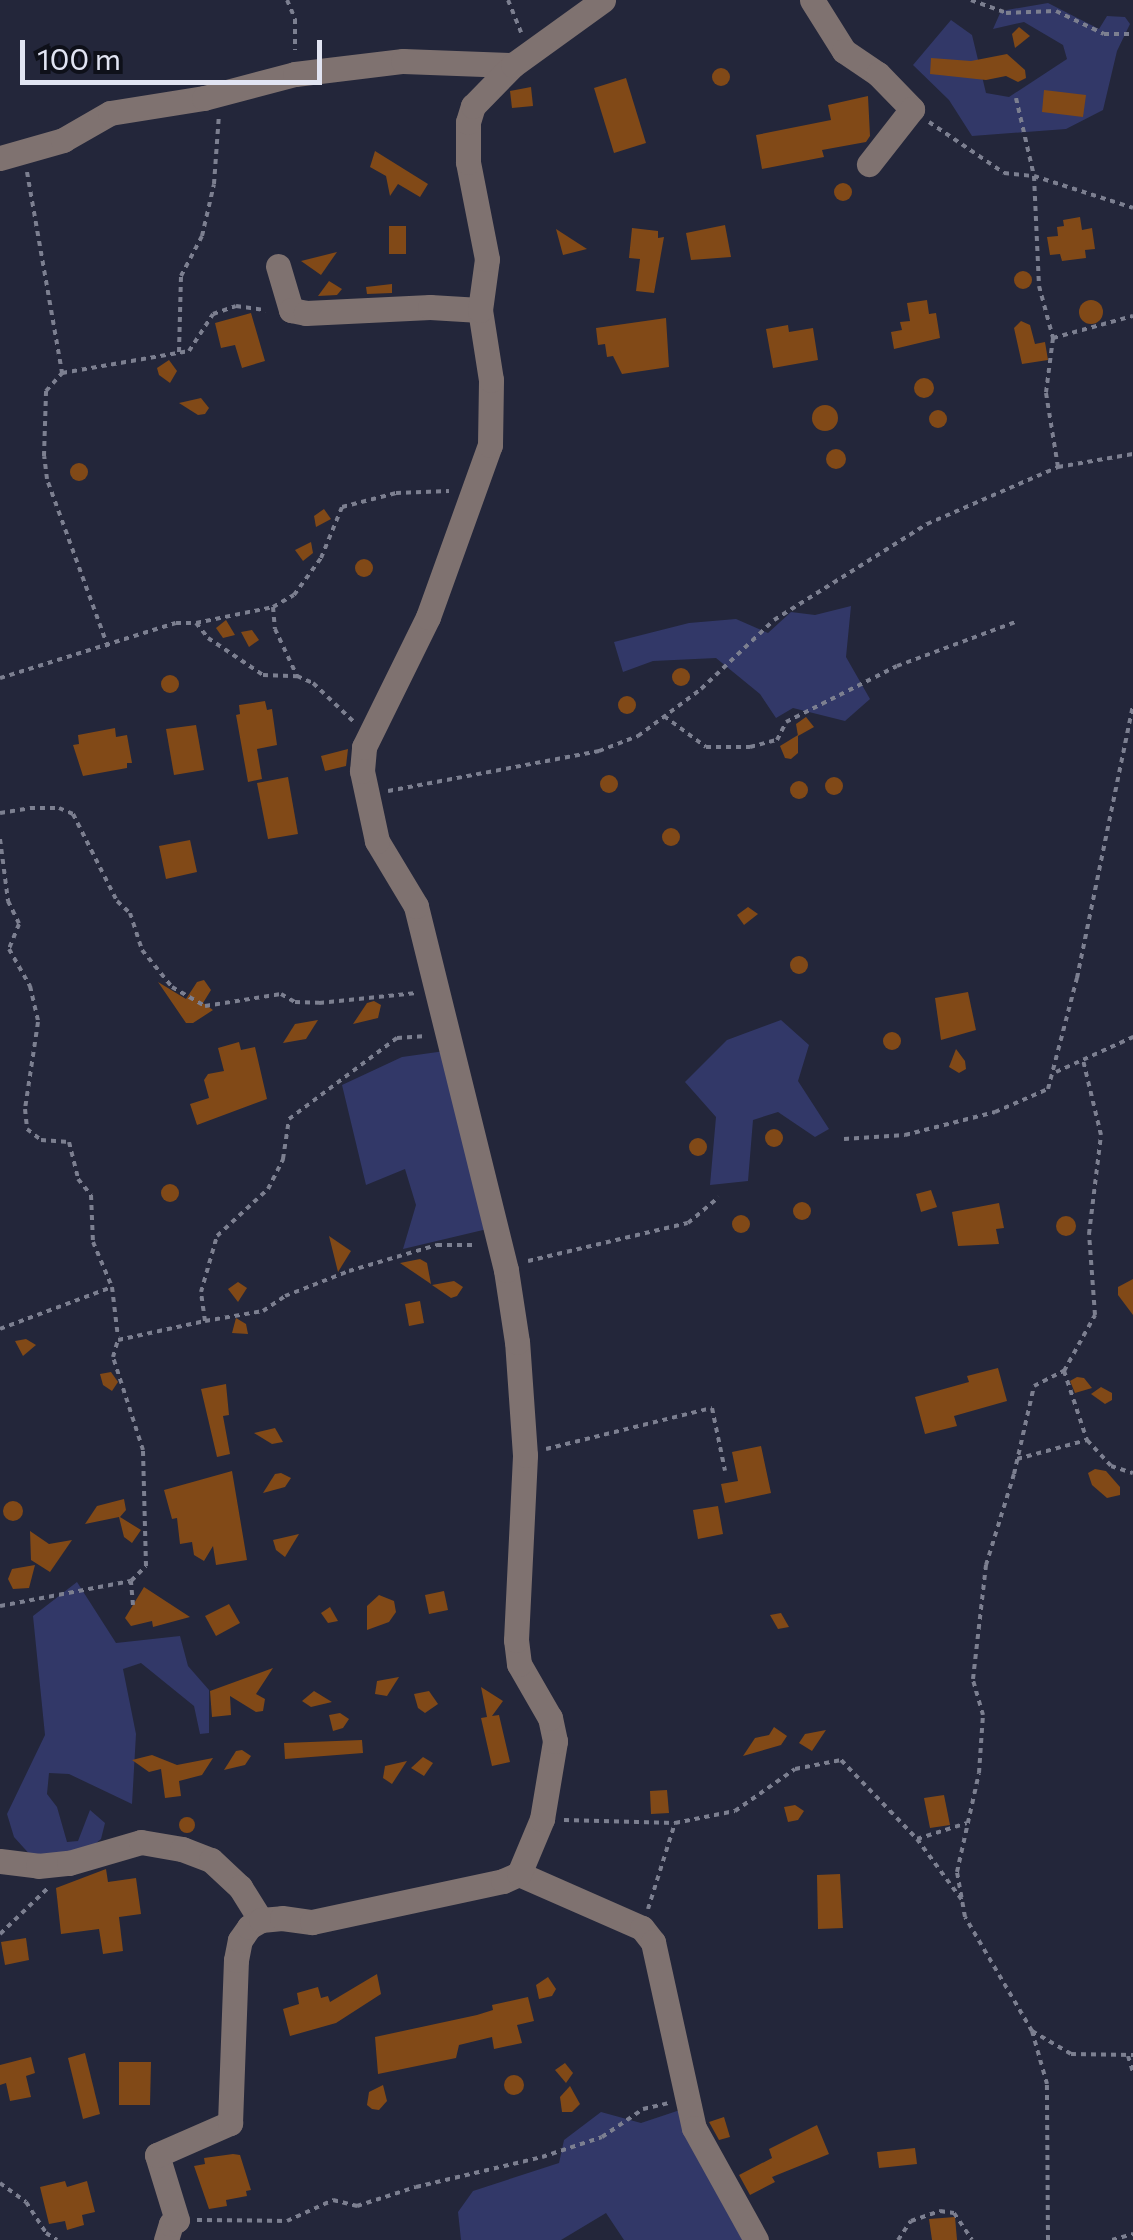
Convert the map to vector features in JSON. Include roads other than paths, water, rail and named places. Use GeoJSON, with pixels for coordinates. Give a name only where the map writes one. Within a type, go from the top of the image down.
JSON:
{"type":"FeatureCollection","features":[{"type":"Feature","properties":{"kind":"street"},"geometry":{"type":"LineString","coordinates":[[519,1874],[542,1819],[554,1741],[550,1718],[519,1664],[516,1640],[525,1455],[517,1342],[503,1258],[434,992],[416,906],[376,841],[364,795],[364,746],[428,617],[490,445],[492,416],[480,310],[487,259],[468,162],[468,122],[473,106],[517,62],[603,0]]}},
{"type":"Feature","properties":{"kind":"street"},"geometry":{"type":"LineString","coordinates":[[812,0],[844,50],[878,74],[912,109],[868,164]]}},
{"type":"Feature","properties":{"kind":"street"},"geometry":{"type":"LineString","coordinates":[[12,155],[62,140],[110,113],[218,94],[295,74],[403,61],[517,62]]}},
{"type":"Feature","properties":{"kind":"street"},"geometry":{"type":"LineString","coordinates":[[278,266],[291,310],[480,310]]}},
{"type":"Feature","properties":{"kind":"street"},"geometry":{"type":"LineString","coordinates":[[0,1860],[38,1866],[70,1863],[140,1842],[182,1849],[211,1860],[261,1920]]}},
{"type":"Feature","properties":{"kind":"street"},"geometry":{"type":"LineString","coordinates":[[172,2230],[158,2155],[230,2124],[240,1940],[261,1920],[312,1922],[519,1874],[642,1928],[662,1970],[694,2128],[756,2240]]}}]}
